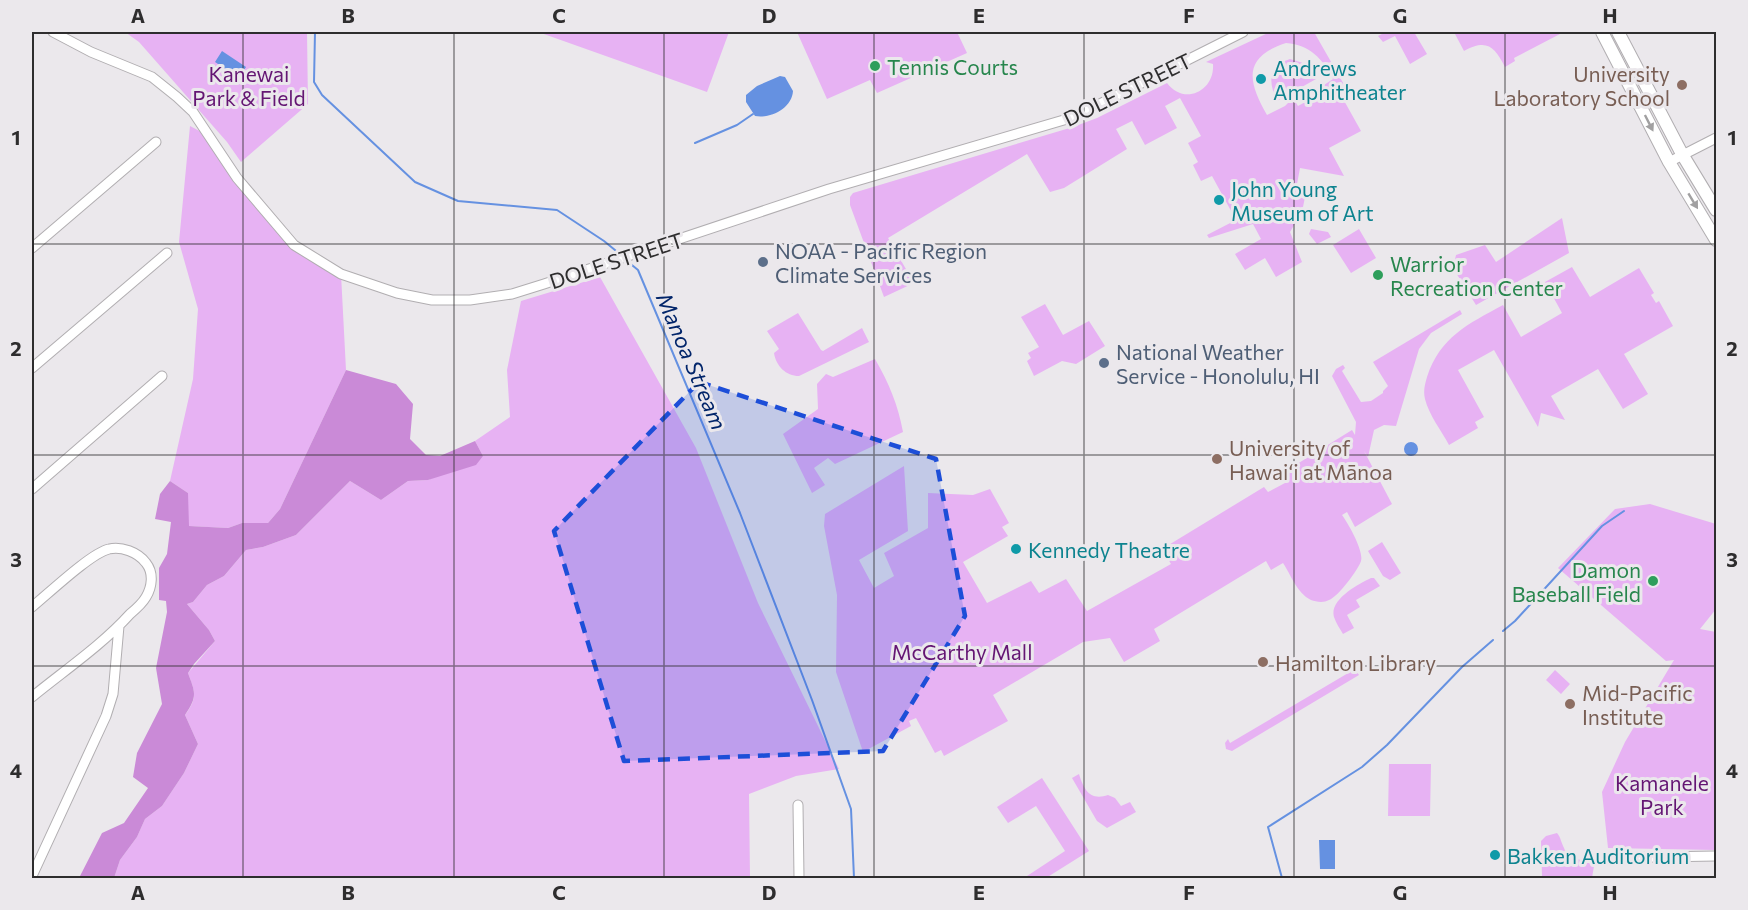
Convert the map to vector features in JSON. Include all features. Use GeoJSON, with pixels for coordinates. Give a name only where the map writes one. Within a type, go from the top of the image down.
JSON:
{"type":"FeatureCollection","features":[{"type":"Feature","properties":{"kind":"main road"},"geometry":{"type":"LineString","coordinates":[[1602,32],[1669,162],[1716,240]]}},
{"type":"Feature","properties":{"kind":"main road"},"geometry":{"type":"LineString","coordinates":[[1618,32],[1682,154],[1716,210]]}},
{"type":"Feature","properties":{"kind":"street","name":"DOLE STREET"},"geometry":{"type":"LineString","coordinates":[[53,32],[91,52],[152,77],[177,97],[193,112],[237,178],[294,245],[341,274],[397,293],[432,300],[470,300],[512,294],[830,189],[1074,117],[1243,32]]}},
{"type":"Feature","properties":{"kind":"street"},"geometry":{"type":"LineString","coordinates":[[1669,162],[1716,138]]}},
{"type":"Feature","properties":{"kind":"street"},"geometry":{"type":"LineString","coordinates":[[32,248],[156,142]]}},
{"type":"Feature","properties":{"kind":"street"},"geometry":{"type":"LineString","coordinates":[[32,368],[167,253]]}},
{"type":"Feature","properties":{"kind":"street"},"geometry":{"type":"LineString","coordinates":[[32,489],[162,376]]}},
{"type":"Feature","properties":{"kind":"street"},"geometry":{"type":"LineString","coordinates":[[32,607],[97,554],[111,548],[120,548],[137,555],[147,564],[150,571],[150,587],[144,601],[119,626],[32,697]]}},
{"type":"Feature","properties":{"kind":"street"},"geometry":{"type":"LineString","coordinates":[[32,876],[106,716],[112,694],[119,626]]}},
{"type":"Feature","properties":{"kind":"street"},"geometry":{"type":"LineString","coordinates":[[798,805],[799,879]]}},
{"type":"Feature","properties":{"kind":"street"},"geometry":{"type":"LineString","coordinates":[[1603,858],[1716,856]]}},
{"type":"Feature","properties":{"kind":"highlighted area"},"geometry":{"type":"Polygon","coordinates":[[[699,382],[936,459],[965,616],[883,751],[624,761],[554,531],[699,382]]]}},
{"type":"Feature","properties":{"kind":"green space","name":"Kanewai Park & Field"},"geometry":{"type":"Polygon","coordinates":[[[125,32],[307,32],[308,104],[241,162],[227,142],[139,42],[125,32]]]}},
{"type":"Feature","properties":{"kind":"green space"},"geometry":{"type":"Polygon","coordinates":[[[542,32],[729,32],[707,92],[542,32]]]}},
{"type":"Feature","properties":{"kind":"green space","name":"Tennis Courts"},"geometry":{"type":"Polygon","coordinates":[[[797,32],[957,32],[967,53],[877,93],[870,80],[827,99],[797,32]]]}},
{"type":"Feature","properties":{"kind":"green space"},"geometry":{"type":"Polygon","coordinates":[[[1270,32],[1314,32],[1346,88],[1342,97],[1361,131],[1329,148],[1344,176],[1300,168],[1295,195],[1305,197],[1302,212],[1290,232],[1302,262],[1276,277],[1265,258],[1245,270],[1235,254],[1261,239],[1253,224],[1209,238],[1207,235],[1236,220],[1212,176],[1201,181],[1193,165],[1198,162],[1188,143],[1201,136],[1180,98],[1165,106],[1177,128],[1145,145],[1132,121],[1116,129],[1127,149],[1064,188],[1050,192],[1027,154],[888,238],[914,283],[884,297],[850,205],[850,197],[853,193],[1073,127],[1097,118],[1167,83],[1182,94],[1197,92],[1209,82],[1212,74],[1213,64],[1206,62],[1270,32]],[[1286,43],[1272,49],[1256,63],[1253,81],[1267,115],[1285,106],[1293,98],[1298,106],[1309,100],[1304,91],[1318,89],[1333,79],[1320,59],[1309,50],[1286,43]]]}},
{"type":"Feature","properties":{"kind":"green space"},"geometry":{"type":"Polygon","coordinates":[[[1386,32],[1414,32],[1427,54],[1410,64],[1395,36],[1383,42],[1378,36],[1386,32]]]}},
{"type":"Feature","properties":{"kind":"green space"},"geometry":{"type":"Polygon","coordinates":[[[1461,32],[1559,32],[1560,34],[1514,58],[1515,61],[1505,67],[1498,54],[1484,45],[1464,51],[1455,34],[1461,32]]]}},
{"type":"Feature","properties":{"kind":"green space"},"geometry":{"type":"Polygon","coordinates":[[[1290,59],[1303,63],[1316,79],[1277,101],[1272,87],[1272,73],[1277,64],[1290,59]]]}},
{"type":"Feature","properties":{"kind":"green space"},"geometry":{"type":"Polygon","coordinates":[[[190,126],[211,137],[294,245],[341,274],[346,370],[280,509],[268,523],[242,523],[228,528],[188,526],[188,493],[170,481],[193,379],[198,309],[179,242],[190,126]]]}},
{"type":"Feature","properties":{"kind":"green space"},"geometry":{"type":"Polygon","coordinates":[[[1562,218],[1569,253],[1476,305],[1453,268],[1456,255],[1485,245],[1496,262],[1562,218]]]}},
{"type":"Feature","properties":{"kind":"green space"},"geometry":{"type":"Polygon","coordinates":[[[1311,229],[1328,232],[1331,237],[1317,244],[1309,234],[1311,229]]]}},
{"type":"Feature","properties":{"kind":"green space"},"geometry":{"type":"Polygon","coordinates":[[[1359,229],[1376,258],[1351,273],[1333,245],[1359,229]]]}},
{"type":"Feature","properties":{"kind":"green space"},"geometry":{"type":"Polygon","coordinates":[[[1572,267],[1590,297],[1639,268],[1654,293],[1651,295],[1656,303],[1659,301],[1673,326],[1624,354],[1648,394],[1623,409],[1598,369],[1551,396],[1565,420],[1541,413],[1538,427],[1494,350],[1458,370],[1484,417],[1475,422],[1478,428],[1449,445],[1429,411],[1424,396],[1427,377],[1439,352],[1457,333],[1503,305],[1521,337],[1562,313],[1545,282],[1572,267]]]}},
{"type":"Feature","properties":{"kind":"green space"},"geometry":{"type":"Polygon","coordinates":[[[600,277],[696,448],[758,603],[839,769],[796,776],[749,794],[750,878],[114,878],[120,860],[137,837],[145,819],[162,806],[184,773],[198,744],[185,715],[194,699],[188,673],[215,641],[209,630],[187,604],[193,602],[207,585],[224,576],[246,550],[263,547],[296,535],[350,481],[381,500],[408,481],[428,480],[483,456],[475,441],[510,417],[507,370],[521,301],[600,277]]]}},
{"type":"Feature","properties":{"kind":"green space"},"geometry":{"type":"Polygon","coordinates":[[[1045,304],[1063,335],[1089,321],[1105,346],[1076,364],[1062,361],[1034,376],[1027,361],[1031,358],[1028,353],[1039,347],[1021,317],[1045,304]]]}},
{"type":"Feature","properties":{"kind":"green space","name":"McCarthy Mall"},"geometry":{"type":"Polygon","coordinates":[[[1460,310],[1462,314],[1431,333],[1419,349],[1396,426],[1384,425],[1374,430],[1368,457],[1364,451],[1392,504],[1355,527],[1347,512],[1342,515],[1358,544],[1361,561],[1347,583],[1333,598],[1322,602],[1311,600],[1298,588],[1283,563],[1271,570],[1266,561],[1154,629],[1160,641],[1124,662],[1110,638],[1083,642],[993,695],[1008,721],[944,756],[941,750],[935,753],[916,718],[909,721],[911,726],[863,752],[836,672],[837,595],[824,526],[825,514],[904,466],[908,531],[859,560],[874,588],[894,576],[884,553],[928,528],[928,493],[973,495],[990,489],[1009,523],[1002,527],[1008,536],[963,562],[987,603],[1031,581],[1039,593],[1066,579],[1087,611],[1171,564],[1162,549],[1264,487],[1268,492],[1285,483],[1289,469],[1352,430],[1355,435],[1356,422],[1332,376],[1336,369],[1343,365],[1345,368],[1342,371],[1361,402],[1371,401],[1383,393],[1388,386],[1373,362],[1460,310]]]}},
{"type":"Feature","properties":{"kind":"green space"},"geometry":{"type":"Polygon","coordinates":[[[798,313],[823,351],[862,328],[869,342],[799,376],[794,376],[782,369],[777,362],[774,353],[779,349],[767,331],[798,313]]]}},
{"type":"Feature","properties":{"kind":"green space"},"geometry":{"type":"Polygon","coordinates":[[[875,359],[892,394],[903,432],[835,464],[828,458],[814,468],[825,485],[812,493],[783,434],[818,409],[817,384],[826,374],[833,377],[875,359]]]}},
{"type":"Feature","properties":{"kind":"green space","name":"Kamanele Park"},"geometry":{"type":"Polygon","coordinates":[[[1650,504],[1716,524],[1716,609],[1700,629],[1716,632],[1716,850],[1608,848],[1602,792],[1625,742],[1674,660],[1666,661],[1558,568],[1615,509],[1650,504]]]}},
{"type":"Feature","properties":{"kind":"green space"},"geometry":{"type":"Polygon","coordinates":[[[1382,542],[1401,573],[1390,580],[1383,576],[1368,551],[1382,542]]]}},
{"type":"Feature","properties":{"kind":"green space"},"geometry":{"type":"Polygon","coordinates":[[[1374,578],[1380,586],[1356,600],[1360,607],[1347,615],[1354,628],[1343,634],[1334,617],[1336,605],[1346,593],[1374,578]]]}},
{"type":"Feature","properties":{"kind":"green space"},"geometry":{"type":"Polygon","coordinates":[[[1355,669],[1359,675],[1232,751],[1226,749],[1225,743],[1228,739],[1230,743],[1355,669]]]}},
{"type":"Feature","properties":{"kind":"green space"},"geometry":{"type":"Polygon","coordinates":[[[1555,670],[1570,684],[1561,694],[1546,680],[1555,670]]]}},
{"type":"Feature","properties":{"kind":"green space"},"geometry":{"type":"Polygon","coordinates":[[[1389,764],[1431,764],[1430,816],[1388,816],[1389,764]]]}},
{"type":"Feature","properties":{"kind":"green space"},"geometry":{"type":"Polygon","coordinates":[[[1079,774],[1083,785],[1092,795],[1108,795],[1115,798],[1121,806],[1130,802],[1136,812],[1107,828],[1097,821],[1072,778],[1079,774]]]}},
{"type":"Feature","properties":{"kind":"green space"},"geometry":{"type":"Polygon","coordinates":[[[1042,778],[1089,851],[1046,878],[1024,878],[1065,851],[1036,806],[1008,823],[997,807],[1042,778]]]}},
{"type":"Feature","properties":{"kind":"green space"},"geometry":{"type":"Polygon","coordinates":[[[1557,833],[1568,855],[1590,862],[1594,866],[1592,878],[1542,876],[1541,841],[1546,836],[1557,833]]]}},
{"type":"Feature","properties":{"kind":"shaded area"},"geometry":{"type":"Polygon","coordinates":[[[346,370],[396,384],[413,404],[410,439],[426,455],[440,456],[475,441],[483,456],[476,465],[428,480],[408,481],[381,500],[350,481],[296,535],[263,547],[246,550],[224,576],[207,585],[193,602],[187,604],[209,630],[215,641],[188,673],[194,698],[185,715],[198,744],[184,773],[162,806],[145,819],[137,837],[120,860],[114,878],[79,878],[102,833],[124,823],[148,788],[133,777],[137,753],[162,704],[156,668],[167,612],[166,601],[159,600],[159,568],[167,554],[171,522],[155,519],[160,494],[170,481],[188,493],[189,526],[228,528],[242,523],[268,523],[280,509],[346,370]]]}},
{"type":"Feature","properties":{"kind":"water"},"geometry":{"type":"Polygon","coordinates":[[[222,51],[246,67],[239,78],[215,62],[222,51]]]}},
{"type":"Feature","properties":{"kind":"water"},"geometry":{"type":"Polygon","coordinates":[[[780,76],[785,77],[793,91],[789,102],[774,114],[755,116],[746,102],[746,95],[757,86],[780,76]]]}},
{"type":"Feature","properties":{"kind":"water"},"geometry":{"type":"Polygon","coordinates":[[[1411,442],[1416,444],[1418,449],[1416,454],[1411,456],[1406,454],[1404,449],[1406,444],[1411,442]]]}},
{"type":"Feature","properties":{"kind":"water"},"geometry":{"type":"Polygon","coordinates":[[[1319,840],[1335,840],[1335,869],[1320,869],[1319,840]]]}},
{"type":"Feature","properties":{"kind":"waterway","name":"Manoa Stream"},"geometry":{"type":"LineString","coordinates":[[315,32],[314,82],[322,95],[415,182],[458,201],[557,210],[621,255]]}},
{"type":"Feature","properties":{"kind":"waterway"},"geometry":{"type":"LineString","coordinates":[[695,143],[737,125],[753,114]]}},
{"type":"Feature","properties":{"kind":"waterway","name":"Manoa Stream"},"geometry":{"type":"LineString","coordinates":[[627,261],[638,270],[740,513],[812,700],[851,809],[854,878]]}},
{"type":"Feature","properties":{"kind":"waterway"},"geometry":{"type":"LineString","coordinates":[[1503,631],[1515,621],[1602,526],[1624,511]]}},
{"type":"Feature","properties":{"kind":"waterway"},"geometry":{"type":"LineString","coordinates":[[1282,878],[1268,827],[1362,767],[1387,745],[1462,667],[1493,640]]}},
{"type":"Feature","properties":{"kind":"place","name":"Tennis Courts"},"geometry":{"type":"Point","coordinates":[875,66]}},
{"type":"Feature","properties":{"kind":"place","name":"Andrews Amphitheater"},"geometry":{"type":"Point","coordinates":[1261,79]}},
{"type":"Feature","properties":{"kind":"place","name":"University Laboratory School"},"geometry":{"type":"Point","coordinates":[1682,85]}},
{"type":"Feature","properties":{"kind":"place","name":"John Young Museum of Art"},"geometry":{"type":"Point","coordinates":[1219,200]}},
{"type":"Feature","properties":{"kind":"place","name":"NOAA - Pacific Region Climate Services"},"geometry":{"type":"Point","coordinates":[763,262]}},
{"type":"Feature","properties":{"kind":"place","name":"Warrior Recreation Center"},"geometry":{"type":"Point","coordinates":[1378,275]}},
{"type":"Feature","properties":{"kind":"place","name":"National Weather Service - Honolulu, HI"},"geometry":{"type":"Point","coordinates":[1104,363]}},
{"type":"Feature","properties":{"kind":"place","name":"University of Hawaiʻi at Mānoa"},"geometry":{"type":"Point","coordinates":[1217,459]}},
{"type":"Feature","properties":{"kind":"place","name":"Kennedy Theatre"},"geometry":{"type":"Point","coordinates":[1016,549]}},
{"type":"Feature","properties":{"kind":"place","name":"Damon Baseball Field"},"geometry":{"type":"Point","coordinates":[1653,581]}},
{"type":"Feature","properties":{"kind":"place","name":"Hamilton Library"},"geometry":{"type":"Point","coordinates":[1263,662]}},
{"type":"Feature","properties":{"kind":"place","name":"Mid-Pacific Institute"},"geometry":{"type":"Point","coordinates":[1570,704]}},
{"type":"Feature","properties":{"kind":"place","name":"Bakken Auditorium"},"geometry":{"type":"Point","coordinates":[1495,855]}}]}
